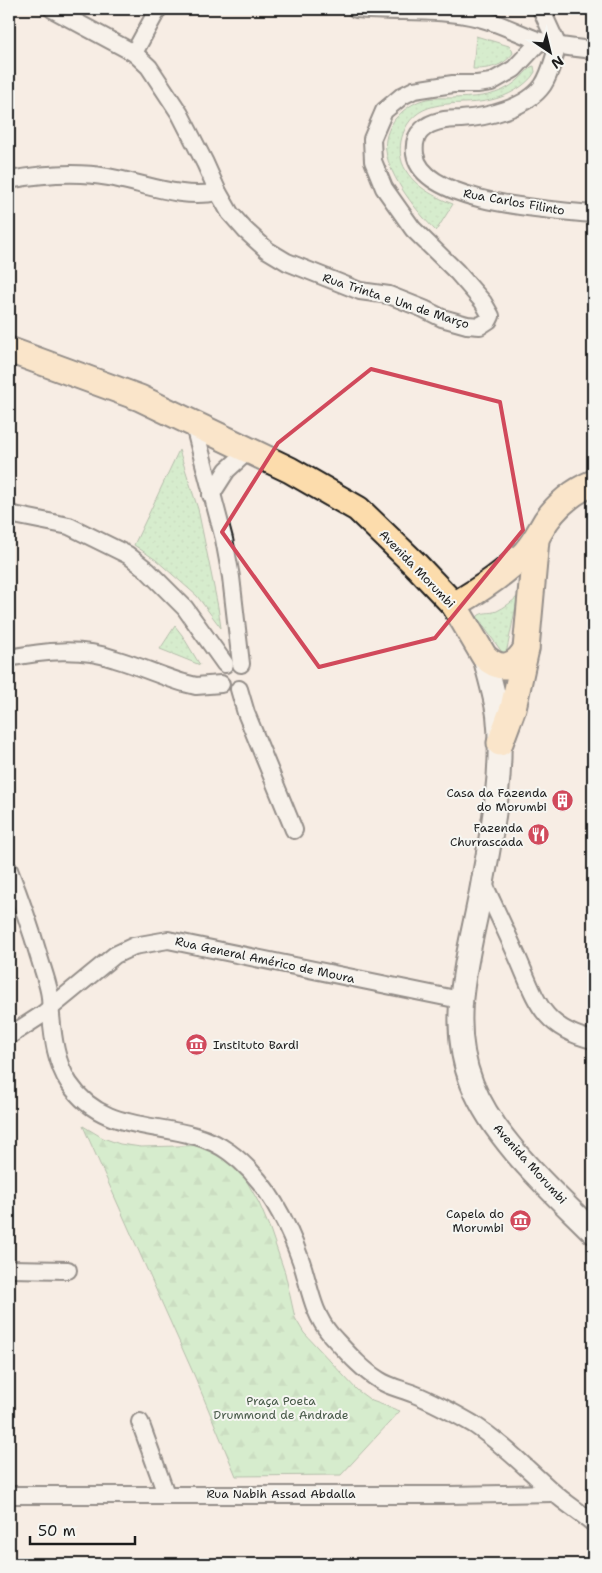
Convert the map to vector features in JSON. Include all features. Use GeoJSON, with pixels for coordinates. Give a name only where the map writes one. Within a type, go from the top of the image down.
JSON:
{"type":"FeatureCollection","features":[{"type":"Feature","properties":{"kind":"main road","name":"Avenida Morumbi"},"geometry":{"type":"LineString","coordinates":[[9,350],[140,398],[194,426],[290,470],[358,510],[417,566],[454,605],[484,656],[494,695],[500,743],[498,780],[483,882],[465,966],[460,1000],[461,1048],[472,1084],[484,1109],[500,1134],[593,1232]]}},
{"type":"Feature","properties":{"kind":"main road"},"geometry":{"type":"LineString","coordinates":[[454,605],[483,588],[508,568],[536,540],[547,521],[560,505],[578,490],[593,483]]}},
{"type":"Feature","properties":{"kind":"main road"},"geometry":{"type":"LineString","coordinates":[[500,743],[513,708],[526,650],[536,540]]}},
{"type":"Feature","properties":{"kind":"main road"},"geometry":{"type":"LineString","coordinates":[[508,568],[523,573],[532,583]]}},
{"type":"Feature","properties":{"kind":"main road"},"geometry":{"type":"LineString","coordinates":[[484,656],[490,662],[499,666],[508,666],[516,662],[526,650]]}},
{"type":"Feature","properties":{"kind":"street","name":"Rua Trinta e Um de Março"},"geometry":{"type":"LineString","coordinates":[[52,9],[134,53],[149,67],[180,114],[230,213],[267,250],[287,262],[360,291],[389,295],[442,318],[467,325],[480,326],[489,320],[490,312],[457,272],[413,229],[384,188],[373,161],[372,139],[384,111],[402,96],[414,90],[453,84],[491,82],[514,69],[540,41]]}},
{"type":"Feature","properties":{"kind":"street"},"geometry":{"type":"LineString","coordinates":[[134,53],[158,9]]}},
{"type":"Feature","properties":{"kind":"street"},"geometry":{"type":"LineString","coordinates":[[356,9],[380,12],[452,14],[478,18],[540,41],[558,46],[593,50]]}},
{"type":"Feature","properties":{"kind":"street"},"geometry":{"type":"LineString","coordinates":[[541,9],[558,46]]}},
{"type":"Feature","properties":{"kind":"street","name":"Rua Carlos Filinto"},"geometry":{"type":"LineString","coordinates":[[558,46],[550,71],[543,85],[537,92],[512,108],[475,118],[446,119],[428,125],[421,130],[415,140],[414,152],[416,163],[429,178],[462,194],[528,207],[593,214]]}},
{"type":"Feature","properties":{"kind":"street"},"geometry":{"type":"LineString","coordinates":[[9,180],[60,172],[107,177],[194,195],[218,192]]}},
{"type":"Feature","properties":{"kind":"street"},"geometry":{"type":"LineString","coordinates":[[194,426],[224,539],[231,577],[241,664]]}},
{"type":"Feature","properties":{"kind":"street"},"geometry":{"type":"LineString","coordinates":[[211,495],[227,470],[248,451]]}},
{"type":"Feature","properties":{"kind":"street"},"geometry":{"type":"LineString","coordinates":[[9,514],[70,526],[128,555],[147,570],[185,608],[224,664]]}},
{"type":"Feature","properties":{"kind":"street"},"geometry":{"type":"LineString","coordinates":[[9,658],[42,652],[66,651],[92,654],[114,658],[196,686],[221,684]]}},
{"type":"Feature","properties":{"kind":"street"},"geometry":{"type":"LineString","coordinates":[[233,661],[241,664],[245,667],[248,675],[246,683],[239,689],[228,689],[221,684],[218,676],[224,664],[233,661]]}},
{"type":"Feature","properties":{"kind":"street"},"geometry":{"type":"LineString","coordinates":[[239,689],[246,712],[294,830]]}},
{"type":"Feature","properties":{"kind":"street"},"geometry":{"type":"LineString","coordinates":[[9,870],[28,920],[49,992],[52,1030],[58,1059],[68,1081],[81,1098],[94,1109],[126,1122],[171,1129],[200,1138],[220,1146],[242,1162],[264,1186],[287,1226],[301,1261],[311,1300],[318,1316],[330,1333],[366,1371],[386,1384],[442,1407],[473,1425],[504,1446],[553,1493],[593,1523]]}},
{"type":"Feature","properties":{"kind":"street"},"geometry":{"type":"LineString","coordinates":[[483,882],[535,1000],[556,1024],[579,1037],[593,1040]]}},
{"type":"Feature","properties":{"kind":"street","name":"Rua General Américo de Moura"},"geometry":{"type":"LineString","coordinates":[[9,1036],[50,1008],[115,955],[134,946],[168,940],[460,1000]]}},
{"type":"Feature","properties":{"kind":"street"},"geometry":{"type":"LineString","coordinates":[[9,1269],[68,1270]]}},
{"type":"Feature","properties":{"kind":"street"},"geometry":{"type":"LineString","coordinates":[[140,1422],[166,1494]]}},
{"type":"Feature","properties":{"kind":"street","name":"Rua Nabih Assad Abdalla"},"geometry":{"type":"LineString","coordinates":[[9,1495],[449,1495],[553,1493]]}},
{"type":"Feature","properties":{"kind":"highlighted area"},"geometry":{"type":"Polygon","coordinates":[[[371,369],[500,402],[523,530],[435,638],[319,667],[222,532],[278,443],[371,369]]]}},
{"type":"Feature","properties":{"kind":"green space"},"geometry":{"type":"Polygon","coordinates":[[[476,36],[509,46],[513,53],[505,61],[495,66],[473,69],[476,36]]]}},
{"type":"Feature","properties":{"kind":"green space"},"geometry":{"type":"Polygon","coordinates":[[[534,66],[535,72],[527,82],[509,94],[497,99],[480,102],[434,106],[415,116],[407,125],[400,145],[401,158],[408,174],[421,187],[453,204],[436,231],[405,194],[388,161],[387,135],[393,123],[408,108],[423,100],[487,95],[503,90],[511,86],[534,66]]]}},
{"type":"Feature","properties":{"kind":"green space"},"geometry":{"type":"Polygon","coordinates":[[[179,450],[198,509],[221,628],[197,596],[156,560],[134,545],[179,450]]]}},
{"type":"Feature","properties":{"kind":"green space"},"geometry":{"type":"Polygon","coordinates":[[[518,596],[506,654],[504,655],[477,617],[481,614],[497,611],[518,596]]]}},
{"type":"Feature","properties":{"kind":"green space"},"geometry":{"type":"Polygon","coordinates":[[[175,626],[182,635],[200,665],[160,649],[175,626]]]}},
{"type":"Feature","properties":{"kind":"green space","name":"Praça Poeta Drummond de Andrade"},"geometry":{"type":"Polygon","coordinates":[[[83,1126],[103,1138],[120,1144],[141,1147],[214,1145],[242,1173],[259,1203],[270,1229],[285,1273],[295,1318],[304,1333],[357,1390],[372,1401],[400,1411],[341,1475],[236,1476],[195,1377],[83,1126]]]}},
{"type":"Feature","properties":{"kind":"place","name":"Casa da Fazenda do Morumbi"},"geometry":{"type":"Point","coordinates":[563,800]}},
{"type":"Feature","properties":{"kind":"place","name":"Fazenda Churrascada"},"geometry":{"type":"Point","coordinates":[539,835]}},
{"type":"Feature","properties":{"kind":"place","name":"Instituto Bardi"},"geometry":{"type":"Point","coordinates":[197,1045]}},
{"type":"Feature","properties":{"kind":"place","name":"Capela do Morumbi"},"geometry":{"type":"Point","coordinates":[520,1221]}}]}
